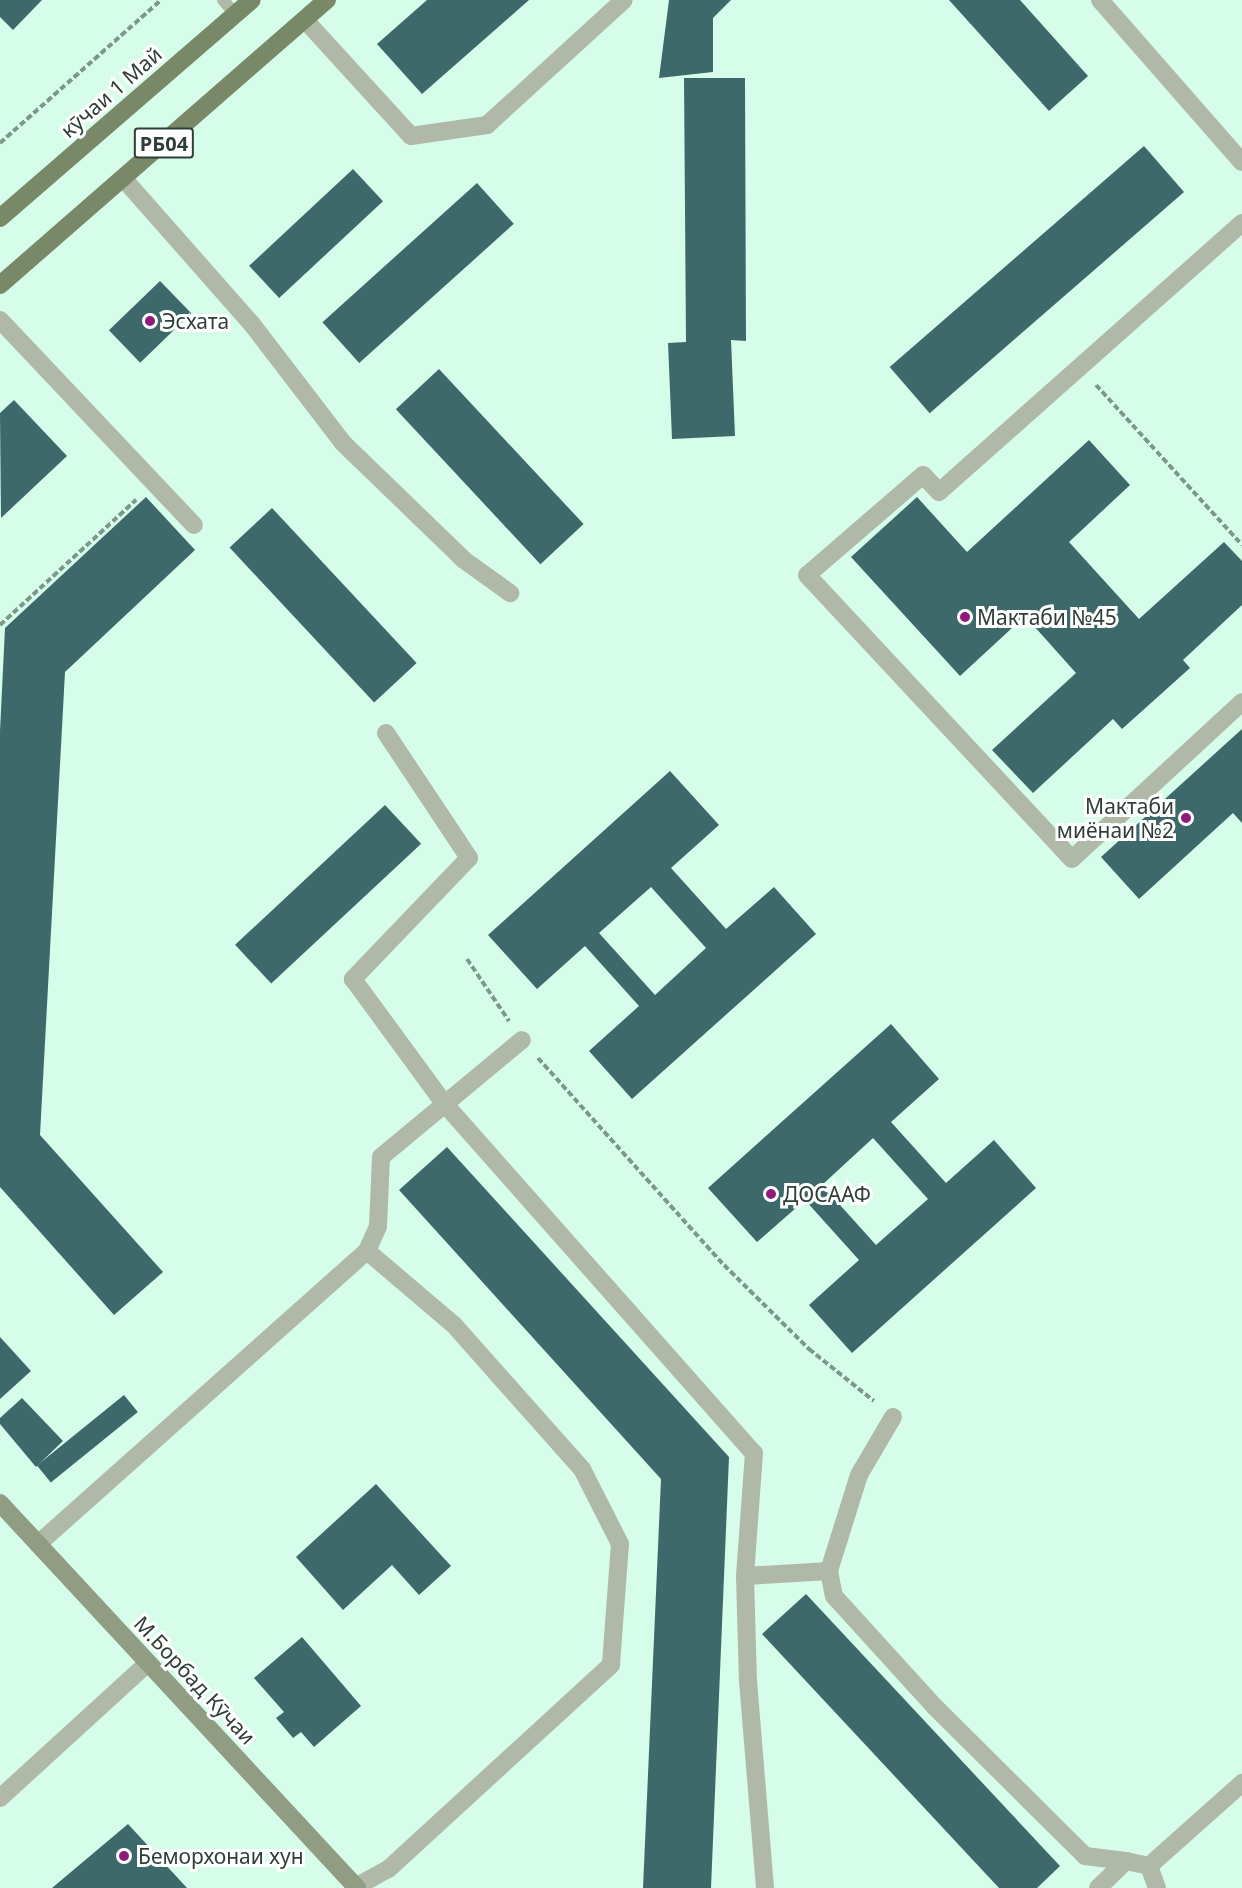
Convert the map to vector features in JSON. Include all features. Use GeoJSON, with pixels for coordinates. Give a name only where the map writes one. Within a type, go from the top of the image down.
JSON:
{"type":"FeatureCollection","features":[{"type":"Feature","properties":{"kind":"main road","name":"кӯчаи 1 Май"},"geometry":{"type":"LineString","coordinates":[[0,218],[252,0]]}},
{"type":"Feature","properties":{"kind":"main road","name":"РБ04"},"geometry":{"type":"LineString","coordinates":[[0,285],[327,0]]}},
{"type":"Feature","properties":{"kind":"street"},"geometry":{"type":"LineString","coordinates":[[305,20],[411,136],[487,125],[624,0]]}},
{"type":"Feature","properties":{"kind":"street"},"geometry":{"type":"LineString","coordinates":[[1100,0],[1242,162]]}},
{"type":"Feature","properties":{"kind":"street"},"geometry":{"type":"LineString","coordinates":[[123,178],[251,323],[343,443],[464,560],[510,593]]}},
{"type":"Feature","properties":{"kind":"street"},"geometry":{"type":"LineString","coordinates":[[1242,223],[939,492],[923,475],[807,575],[1072,859],[1242,702]]}},
{"type":"Feature","properties":{"kind":"street"},"geometry":{"type":"LineString","coordinates":[[0,320],[194,525]]}},
{"type":"Feature","properties":{"kind":"street"},"geometry":{"type":"LineString","coordinates":[[386,733],[469,858],[353,979],[443,1102],[754,1453],[745,1576],[748,1681],[765,1888]]}},
{"type":"Feature","properties":{"kind":"street"},"geometry":{"type":"LineString","coordinates":[[38,1544],[367,1251],[378,1226],[381,1157],[443,1102],[522,1040]]}},
{"type":"Feature","properties":{"kind":"street"},"geometry":{"type":"LineString","coordinates":[[356,1888],[388,1869],[610,1665],[620,1544],[582,1469],[454,1325],[367,1251]]}},
{"type":"Feature","properties":{"kind":"street"},"geometry":{"type":"LineString","coordinates":[[893,1417],[859,1475],[829,1571],[834,1596],[936,1708],[1085,1856],[1149,1866]]}},
{"type":"Feature","properties":{"kind":"street","name":"М.Борбад Кӯчаи"},"geometry":{"type":"LineString","coordinates":[[0,1503],[356,1888]]}},
{"type":"Feature","properties":{"kind":"street"},"geometry":{"type":"LineString","coordinates":[[745,1576],[829,1571]]}},
{"type":"Feature","properties":{"kind":"street"},"geometry":{"type":"LineString","coordinates":[[0,1798],[148,1663]]}},
{"type":"Feature","properties":{"kind":"street"},"geometry":{"type":"LineString","coordinates":[[1149,1866],[1242,1783]]}},
{"type":"Feature","properties":{"kind":"street"},"geometry":{"type":"LineString","coordinates":[[1098,1888],[1126,1861]]}},
{"type":"Feature","properties":{"kind":"street"},"geometry":{"type":"LineString","coordinates":[[1149,1866],[1157,1888]]}},
{"type":"Feature","properties":{"kind":"lane"},"geometry":{"type":"LineString","coordinates":[[223,0],[236,15]]}},
{"type":"Feature","properties":{"kind":"path"},"geometry":{"type":"LineString","coordinates":[[0,143],[161,0]]}},
{"type":"Feature","properties":{"kind":"path"},"geometry":{"type":"LineString","coordinates":[[1079,367],[1242,545]]}},
{"type":"Feature","properties":{"kind":"path"},"geometry":{"type":"LineString","coordinates":[[0,625],[154,483]]}},
{"type":"Feature","properties":{"kind":"path"},"geometry":{"type":"LineString","coordinates":[[466,959],[522,1040],[724,1265],[809,1349],[893,1417]]}},
{"type":"Feature","properties":{"kind":"building"},"geometry":{"type":"Polygon","coordinates":[[[0,0],[42,0],[13,30],[0,17],[0,0]]]}},
{"type":"Feature","properties":{"kind":"building"},"geometry":{"type":"Polygon","coordinates":[[[427,0],[529,0],[422,94],[377,44],[427,0]]]}},
{"type":"Feature","properties":{"kind":"building"},"geometry":{"type":"Polygon","coordinates":[[[669,0],[731,0],[713,18],[713,72],[659,78],[669,0]]]}},
{"type":"Feature","properties":{"kind":"building"},"geometry":{"type":"Polygon","coordinates":[[[949,0],[1020,0],[1088,76],[1049,111],[949,0]]]}},
{"type":"Feature","properties":{"kind":"building"},"geometry":{"type":"Polygon","coordinates":[[[684,78],[745,78],[746,341],[731,340],[735,436],[672,439],[668,343],[686,342],[684,78]]]}},
{"type":"Feature","properties":{"kind":"building"},"geometry":{"type":"Polygon","coordinates":[[[1144,146],[1184,192],[930,413],[890,367],[1144,146]]]}},
{"type":"Feature","properties":{"kind":"building"},"geometry":{"type":"Polygon","coordinates":[[[353,169],[383,201],[279,298],[249,266],[353,169]]]}},
{"type":"Feature","properties":{"kind":"building"},"geometry":{"type":"Polygon","coordinates":[[[477,183],[514,224],[359,363],[322,322],[477,183]]]}},
{"type":"Feature","properties":{"kind":"building","name":"Эсхата"},"geometry":{"type":"Polygon","coordinates":[[[160,281],[191,313],[140,363],[109,330],[160,281]]]}},
{"type":"Feature","properties":{"kind":"building"},"geometry":{"type":"Polygon","coordinates":[[[439,369],[584,524],[540,564],[396,409],[439,369]]]}},
{"type":"Feature","properties":{"kind":"building"},"geometry":{"type":"Polygon","coordinates":[[[14,400],[67,456],[1,518],[0,413],[14,400]]]}},
{"type":"Feature","properties":{"kind":"building","name":"Мактаби №45"},"geometry":{"type":"Polygon","coordinates":[[[1089,440],[1130,485],[1069,542],[1139,619],[1224,542],[1242,561],[1242,605],[1183,660],[1190,668],[1122,729],[1113,719],[1033,793],[992,750],[1076,673],[1025,616],[960,676],[851,557],[917,497],[967,552],[1089,440]]]}},
{"type":"Feature","properties":{"kind":"building"},"geometry":{"type":"Polygon","coordinates":[[[146,497],[195,550],[65,672],[40,1135],[163,1272],[114,1315],[0,1187],[0,731],[5,628],[146,497]]]}},
{"type":"Feature","properties":{"kind":"building"},"geometry":{"type":"Polygon","coordinates":[[[272,508],[417,663],[374,703],[230,548],[272,508]]]}},
{"type":"Feature","properties":{"kind":"building","name":"Мактаби миёнаи №2"},"geometry":{"type":"Polygon","coordinates":[[[1242,729],[1242,823],[1233,813],[1139,899],[1101,857],[1242,729]]]}},
{"type":"Feature","properties":{"kind":"building"},"geometry":{"type":"Polygon","coordinates":[[[670,771],[719,825],[671,868],[726,929],[774,887],[816,934],[632,1099],[589,1051],[639,1006],[585,946],[537,989],[488,935],[670,771]],[[651,887],[599,933],[655,995],[706,948],[651,887]]]}},
{"type":"Feature","properties":{"kind":"building"},"geometry":{"type":"Polygon","coordinates":[[[385,805],[421,844],[271,984],[235,945],[385,805]]]}},
{"type":"Feature","properties":{"kind":"building","name":"ДОСААФ"},"geometry":{"type":"Polygon","coordinates":[[[891,1024],[939,1079],[891,1122],[946,1183],[994,1140],[1036,1188],[852,1353],[809,1305],[859,1260],[805,1200],[757,1242],[708,1188],[891,1024]],[[873,1138],[822,1185],[876,1245],[928,1199],[873,1138]]]}},
{"type":"Feature","properties":{"kind":"building"},"geometry":{"type":"Polygon","coordinates":[[[447,1147],[729,1457],[711,1888],[643,1888],[661,1479],[399,1190],[447,1147]]]}},
{"type":"Feature","properties":{"kind":"building"},"geometry":{"type":"Polygon","coordinates":[[[0,1337],[31,1371],[0,1399],[0,1337]]]}},
{"type":"Feature","properties":{"kind":"building"},"geometry":{"type":"Polygon","coordinates":[[[124,1395],[138,1412],[51,1483],[37,1465],[124,1395]]]}},
{"type":"Feature","properties":{"kind":"building"},"geometry":{"type":"Polygon","coordinates":[[[22,1398],[63,1441],[36,1467],[0,1424],[0,1418],[22,1398]]]}},
{"type":"Feature","properties":{"kind":"building"},"geometry":{"type":"Polygon","coordinates":[[[376,1484],[451,1566],[419,1595],[392,1565],[343,1610],[296,1557],[376,1484]]]}},
{"type":"Feature","properties":{"kind":"building"},"geometry":{"type":"Polygon","coordinates":[[[806,1594],[1060,1866],[1037,1888],[999,1888],[762,1634],[806,1594]]]}},
{"type":"Feature","properties":{"kind":"building"},"geometry":{"type":"Polygon","coordinates":[[[302,1637],[361,1706],[314,1747],[301,1732],[293,1738],[276,1718],[284,1712],[254,1678],[302,1637]]]}},
{"type":"Feature","properties":{"kind":"building","name":"Беморхонаи хун"},"geometry":{"type":"Polygon","coordinates":[[[128,1824],[187,1888],[52,1888],[128,1824]]]}},
{"type":"Feature","properties":{"kind":"place","name":"Эсхата"},"geometry":{"type":"Point","coordinates":[150,321]}},
{"type":"Feature","properties":{"kind":"place","name":"Мактаби №45"},"geometry":{"type":"Point","coordinates":[965,617]}},
{"type":"Feature","properties":{"kind":"place","name":"Мактаби миёнаи №2"},"geometry":{"type":"Point","coordinates":[1186,818]}},
{"type":"Feature","properties":{"kind":"place","name":"ДОСААФ"},"geometry":{"type":"Point","coordinates":[771,1194]}},
{"type":"Feature","properties":{"kind":"place","name":"Беморхонаи хун"},"geometry":{"type":"Point","coordinates":[124,1856]}}]}
